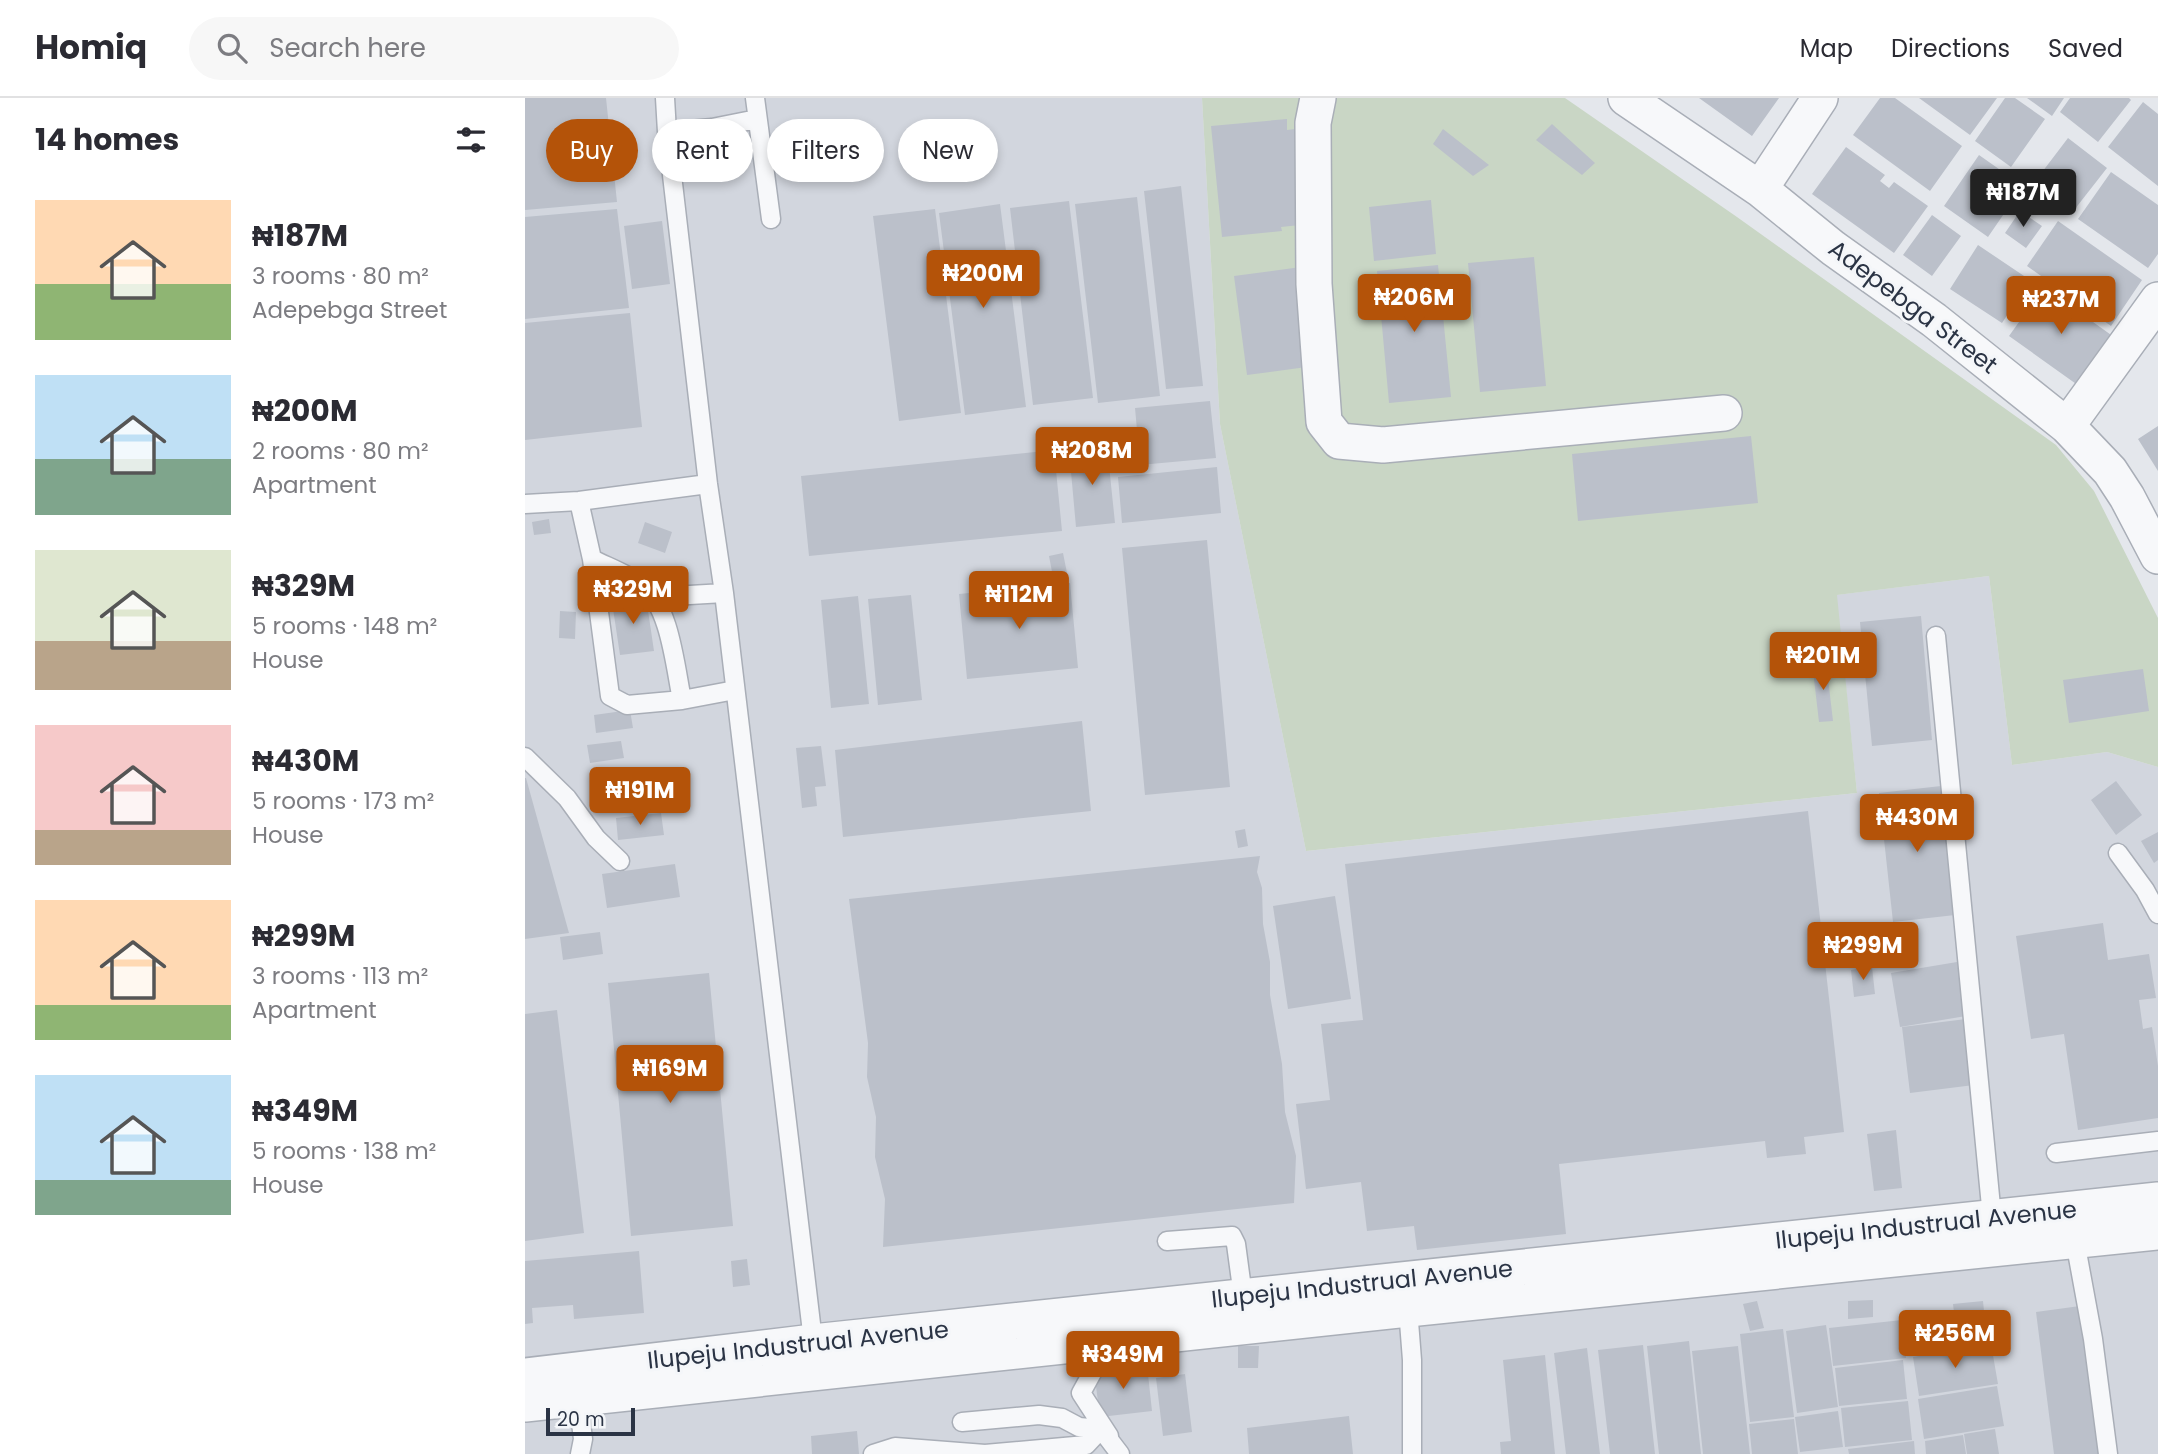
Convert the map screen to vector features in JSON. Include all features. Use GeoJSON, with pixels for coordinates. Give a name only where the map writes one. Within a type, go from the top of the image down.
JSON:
{"type":"FeatureCollection","features":[{"type":"Feature","properties":{"kind":"street"},"geometry":{"type":"LineString","coordinates":[[1318,98],[1313,123],[1314,284],[1324,422],[1339,441],[1383,445],[1724,413]]}},
{"type":"Feature","properties":{"kind":"street","name":"Adepebga Street"},"geometry":{"type":"LineString","coordinates":[[1626,98],[1760,189],[1833,248],[1934,320],[2067,426],[2111,471],[2158,556]]}},
{"type":"Feature","properties":{"kind":"street"},"geometry":{"type":"LineString","coordinates":[[1760,189],[1820,98]]}},
{"type":"Feature","properties":{"kind":"street"},"geometry":{"type":"LineString","coordinates":[[2067,426],[2158,300]]}},
{"type":"Feature","properties":{"kind":"street","name":"Ilupeju Industrual Avenue"},"geometry":{"type":"LineString","coordinates":[[525,1404],[578,1398],[815,1358],[1243,1296],[2158,1200]]}},
{"type":"Feature","properties":{"kind":"street","name":"Ilupeju Industrual Avenue"},"geometry":{"type":"LineString","coordinates":[[525,1376],[1109,1342],[2158,1232]]}},
{"type":"Feature","properties":{"kind":"lane"},"geometry":{"type":"LineString","coordinates":[[665,98],[666,119]]}},
{"type":"Feature","properties":{"kind":"lane"},"geometry":{"type":"LineString","coordinates":[[755,98],[771,219]]}},
{"type":"Feature","properties":{"kind":"lane"},"geometry":{"type":"LineString","coordinates":[[753,120],[757,119]]}},
{"type":"Feature","properties":{"kind":"lane"},"geometry":{"type":"LineString","coordinates":[[673,182],[815,1358]]}},
{"type":"Feature","properties":{"kind":"lane"},"geometry":{"type":"LineString","coordinates":[[525,504],[579,501],[708,484]]}},
{"type":"Feature","properties":{"kind":"lane"},"geometry":{"type":"LineString","coordinates":[[579,501],[592,559],[610,696],[627,705],[682,700],[735,690]]}},
{"type":"Feature","properties":{"kind":"lane"},"geometry":{"type":"LineString","coordinates":[[592,559],[640,584],[655,597],[664,618],[682,700]]}},
{"type":"Feature","properties":{"kind":"lane"},"geometry":{"type":"LineString","coordinates":[[655,597],[724,593]]}},
{"type":"Feature","properties":{"kind":"lane"},"geometry":{"type":"LineString","coordinates":[[1935,636],[1993,1217]]}},
{"type":"Feature","properties":{"kind":"lane"},"geometry":{"type":"LineString","coordinates":[[525,757],[567,798],[596,838],[620,861]]}},
{"type":"Feature","properties":{"kind":"lane"},"geometry":{"type":"LineString","coordinates":[[2118,853],[2145,890],[2158,914]]}},
{"type":"Feature","properties":{"kind":"lane"},"geometry":{"type":"LineString","coordinates":[[2056,1153],[2158,1140]]}},
{"type":"Feature","properties":{"kind":"lane"},"geometry":{"type":"LineString","coordinates":[[1167,1241],[1232,1236],[1236,1244],[1243,1296]]}},
{"type":"Feature","properties":{"kind":"lane"},"geometry":{"type":"LineString","coordinates":[[2074,1241],[2093,1339],[2108,1454]]}},
{"type":"Feature","properties":{"kind":"lane"},"geometry":{"type":"LineString","coordinates":[[1408,1309],[1412,1360],[1412,1454]]}},
{"type":"Feature","properties":{"kind":"lane"},"geometry":{"type":"LineString","coordinates":[[1109,1342],[1081,1393],[1120,1454]]}},
{"type":"Feature","properties":{"kind":"lane"},"geometry":{"type":"LineString","coordinates":[[578,1398],[583,1439],[580,1454]]}},
{"type":"Feature","properties":{"kind":"lane"},"geometry":{"type":"LineString","coordinates":[[962,1422],[1039,1415],[1062,1418],[1079,1427],[1101,1429],[1120,1454]]}},
{"type":"Feature","properties":{"kind":"lane"},"geometry":{"type":"LineString","coordinates":[[992,1419],[999,1451]]}},
{"type":"Feature","properties":{"kind":"lane"},"geometry":{"type":"LineString","coordinates":[[873,1454],[895,1447],[985,1454],[1086,1446],[1101,1429]]}},
{"type":"Feature","properties":{"kind":"shaded area"},"geometry":{"type":"Polygon","coordinates":[[[525,98],[1202,98],[1220,424],[1306,851],[1857,793],[1836,595],[1989,576],[2012,765],[2107,752],[2158,767],[2158,1454],[525,1454],[525,98]]]}},
{"type":"Feature","properties":{"kind":"green space"},"geometry":{"type":"Polygon","coordinates":[[[1202,98],[1565,98],[1737,217],[2056,445],[2094,491],[2158,618],[2158,767],[2107,752],[2012,765],[1989,576],[1837,595],[1857,793],[1306,851],[1220,424],[1202,98]]]}},
{"type":"Feature","properties":{"kind":"building"},"geometry":{"type":"Polygon","coordinates":[[[525,98],[606,98],[608,119],[546,119],[546,182],[615,182],[617,202],[525,210],[525,98]]]}},
{"type":"Feature","properties":{"kind":"building"},"geometry":{"type":"Polygon","coordinates":[[[1699,98],[1779,98],[1752,136],[1699,98]]]}},
{"type":"Feature","properties":{"kind":"building"},"geometry":{"type":"Polygon","coordinates":[[[1880,98],[1895,98],[1962,146],[1930,191],[1853,135],[1880,98]]]}},
{"type":"Feature","properties":{"kind":"building"},"geometry":{"type":"Polygon","coordinates":[[[1919,98],[1997,98],[1970,135],[1919,98]]]}},
{"type":"Feature","properties":{"kind":"building"},"geometry":{"type":"Polygon","coordinates":[[[2005,98],[2015,98],[2045,119],[2011,167],[1975,141],[2005,98]]]}},
{"type":"Feature","properties":{"kind":"building"},"geometry":{"type":"Polygon","coordinates":[[[2027,98],[2064,98],[2052,116],[2027,98]]]}},
{"type":"Feature","properties":{"kind":"building"},"geometry":{"type":"Polygon","coordinates":[[[2070,98],[2131,100],[2098,142],[2060,112],[2070,98]]]}},
{"type":"Feature","properties":{"kind":"building"},"geometry":{"type":"Polygon","coordinates":[[[2143,102],[2158,114],[2158,186],[2108,147],[2143,102]]]}},
{"type":"Feature","properties":{"kind":"building"},"geometry":{"type":"Polygon","coordinates":[[[1287,119],[1287,130],[1295,129],[1303,217],[1300,225],[1281,227],[1282,231],[1222,237],[1211,126],[1287,119]]]}},
{"type":"Feature","properties":{"kind":"building"},"geometry":{"type":"Polygon","coordinates":[[[1552,124],[1595,163],[1582,175],[1536,140],[1552,124]]]}},
{"type":"Feature","properties":{"kind":"building"},"geometry":{"type":"Polygon","coordinates":[[[1443,129],[1489,165],[1473,176],[1433,144],[1443,129]]]}},
{"type":"Feature","properties":{"kind":"building"},"geometry":{"type":"Polygon","coordinates":[[[2068,138],[2107,168],[2071,214],[2033,184],[2068,138]]]}},
{"type":"Feature","properties":{"kind":"building"},"geometry":{"type":"Polygon","coordinates":[[[1846,147],[1885,175],[1880,181],[1889,188],[1894,182],[1928,206],[1894,253],[1812,194],[1846,147]]]}},
{"type":"Feature","properties":{"kind":"building"},"geometry":{"type":"Polygon","coordinates":[[[1979,155],[2023,186],[1988,237],[1944,206],[1979,155]]]}},
{"type":"Feature","properties":{"kind":"building"},"geometry":{"type":"Polygon","coordinates":[[[2111,172],[2158,205],[2158,254],[2148,268],[2078,219],[2111,172]]]}},
{"type":"Feature","properties":{"kind":"building"},"geometry":{"type":"Polygon","coordinates":[[[1181,186],[1203,386],[1166,389],[1144,191],[1181,186]]]}},
{"type":"Feature","properties":{"kind":"building"},"geometry":{"type":"Polygon","coordinates":[[[1137,197],[1160,396],[1098,403],[1075,204],[1137,197]]]}},
{"type":"Feature","properties":{"kind":"building"},"geometry":{"type":"Polygon","coordinates":[[[1431,200],[1436,254],[1374,261],[1369,207],[1431,200]]]}},
{"type":"Feature","properties":{"kind":"building"},"geometry":{"type":"Polygon","coordinates":[[[1069,201],[1093,398],[1033,405],[1010,208],[1069,201]]]}},
{"type":"Feature","properties":{"kind":"building"},"geometry":{"type":"Polygon","coordinates":[[[1000,204],[1026,407],[965,415],[939,213],[1000,204]]]}},
{"type":"Feature","properties":{"kind":"building"},"geometry":{"type":"Polygon","coordinates":[[[617,209],[629,308],[525,319],[525,217],[617,209]]]}},
{"type":"Feature","properties":{"kind":"building"},"geometry":{"type":"Polygon","coordinates":[[[935,209],[961,413],[899,421],[873,216],[935,209]]]}},
{"type":"Feature","properties":{"kind":"building"},"geometry":{"type":"Polygon","coordinates":[[[2020,211],[2042,226],[2026,248],[2005,233],[2020,211]]]}},
{"type":"Feature","properties":{"kind":"building"},"geometry":{"type":"Polygon","coordinates":[[[1932,215],[1961,236],[1932,276],[1903,255],[1932,215]]]}},
{"type":"Feature","properties":{"kind":"building"},"geometry":{"type":"Polygon","coordinates":[[[662,221],[670,284],[632,289],[624,226],[662,221]]]}},
{"type":"Feature","properties":{"kind":"building"},"geometry":{"type":"Polygon","coordinates":[[[2058,221],[2142,280],[2111,326],[2027,266],[2058,221]]]}},
{"type":"Feature","properties":{"kind":"building"},"geometry":{"type":"Polygon","coordinates":[[[1978,245],[2030,280],[2002,323],[1950,289],[1978,245]]]}},
{"type":"Feature","properties":{"kind":"building"},"geometry":{"type":"Polygon","coordinates":[[[1534,257],[1546,386],[1480,392],[1468,263],[1534,257]]]}},
{"type":"Feature","properties":{"kind":"building"},"geometry":{"type":"Polygon","coordinates":[[[1438,265],[1451,397],[1389,403],[1377,271],[1438,265]]]}},
{"type":"Feature","properties":{"kind":"building"},"geometry":{"type":"Polygon","coordinates":[[[1301,267],[1314,366],[1247,375],[1234,276],[1301,267]]]}},
{"type":"Feature","properties":{"kind":"building"},"geometry":{"type":"Polygon","coordinates":[[[2044,287],[2114,337],[2079,386],[2009,336],[2044,287]]]}},
{"type":"Feature","properties":{"kind":"building"},"geometry":{"type":"Polygon","coordinates":[[[630,313],[642,427],[525,440],[525,323],[630,313]]]}},
{"type":"Feature","properties":{"kind":"building"},"geometry":{"type":"Polygon","coordinates":[[[1210,401],[1216,458],[1118,467],[1116,443],[1138,441],[1135,408],[1210,401]]]}},
{"type":"Feature","properties":{"kind":"building"},"geometry":{"type":"Polygon","coordinates":[[[2158,426],[2158,471],[2138,439],[2158,426]]]}},
{"type":"Feature","properties":{"kind":"building"},"geometry":{"type":"Polygon","coordinates":[[[1751,436],[1758,503],[1578,521],[1572,454],[1751,436]]]}},
{"type":"Feature","properties":{"kind":"building"},"geometry":{"type":"Polygon","coordinates":[[[1107,446],[1115,523],[1076,527],[1069,450],[1107,446]]]}},
{"type":"Feature","properties":{"kind":"building"},"geometry":{"type":"Polygon","coordinates":[[[1054,450],[1062,531],[809,556],[801,476],[1054,450]]]}},
{"type":"Feature","properties":{"kind":"building"},"geometry":{"type":"Polygon","coordinates":[[[1217,467],[1221,513],[1122,523],[1118,477],[1217,467]]]}},
{"type":"Feature","properties":{"kind":"building"},"geometry":{"type":"Polygon","coordinates":[[[549,519],[551,533],[534,535],[532,522],[549,519]]]}},
{"type":"Feature","properties":{"kind":"building"},"geometry":{"type":"Polygon","coordinates":[[[645,522],[672,532],[665,553],[638,543],[645,522]]]}},
{"type":"Feature","properties":{"kind":"building"},"geometry":{"type":"Polygon","coordinates":[[[1207,540],[1230,787],[1145,795],[1122,548],[1207,540]]]}},
{"type":"Feature","properties":{"kind":"building"},"geometry":{"type":"Polygon","coordinates":[[[1063,553],[1067,573],[1053,577],[1049,556],[1063,553]]]}},
{"type":"Feature","properties":{"kind":"building"},"geometry":{"type":"Polygon","coordinates":[[[1070,583],[1078,668],[967,679],[959,594],[1070,583]]]}},
{"type":"Feature","properties":{"kind":"building"},"geometry":{"type":"Polygon","coordinates":[[[911,595],[922,700],[878,705],[868,599],[911,595]]]}},
{"type":"Feature","properties":{"kind":"building"},"geometry":{"type":"Polygon","coordinates":[[[858,596],[869,704],[831,708],[821,600],[858,596]]]}},
{"type":"Feature","properties":{"kind":"building"},"geometry":{"type":"Polygon","coordinates":[[[646,597],[654,651],[620,655],[612,602],[646,597]]]}},
{"type":"Feature","properties":{"kind":"building"},"geometry":{"type":"Polygon","coordinates":[[[560,611],[576,612],[575,639],[559,638],[560,611]]]}},
{"type":"Feature","properties":{"kind":"building"},"geometry":{"type":"Polygon","coordinates":[[[1921,616],[1932,740],[1872,746],[1860,622],[1921,616]]]}},
{"type":"Feature","properties":{"kind":"building"},"geometry":{"type":"Polygon","coordinates":[[[1826,661],[1833,721],[1819,722],[1812,662],[1826,661]]]}},
{"type":"Feature","properties":{"kind":"building"},"geometry":{"type":"Polygon","coordinates":[[[2143,669],[2149,711],[2069,723],[2063,680],[2143,669]]]}},
{"type":"Feature","properties":{"kind":"building"},"geometry":{"type":"Polygon","coordinates":[[[630,710],[633,728],[596,733],[594,715],[630,710]]]}},
{"type":"Feature","properties":{"kind":"building"},"geometry":{"type":"Polygon","coordinates":[[[1082,721],[1091,811],[843,837],[835,750],[1082,721]]]}},
{"type":"Feature","properties":{"kind":"building"},"geometry":{"type":"Polygon","coordinates":[[[621,741],[624,758],[590,763],[587,745],[621,741]]]}},
{"type":"Feature","properties":{"kind":"building"},"geometry":{"type":"Polygon","coordinates":[[[821,746],[826,786],[815,787],[817,806],[802,808],[796,748],[821,746]]]}},
{"type":"Feature","properties":{"kind":"building"},"geometry":{"type":"Polygon","coordinates":[[[526,778],[569,933],[525,939],[526,778]]]}},
{"type":"Feature","properties":{"kind":"building"},"geometry":{"type":"Polygon","coordinates":[[[2116,781],[2142,815],[2116,835],[2091,800],[2116,781]]]}},
{"type":"Feature","properties":{"kind":"building"},"geometry":{"type":"Polygon","coordinates":[[[1941,786],[1955,915],[1893,922],[1879,793],[1941,786]]]}},
{"type":"Feature","properties":{"kind":"building"},"geometry":{"type":"Polygon","coordinates":[[[1808,811],[1844,1132],[1804,1137],[1806,1154],[1767,1158],[1765,1141],[1559,1164],[1566,1234],[1417,1250],[1414,1226],[1367,1231],[1361,1182],[1306,1189],[1296,1104],[1330,1100],[1321,1024],[1363,1020],[1345,864],[1808,811]]]}},
{"type":"Feature","properties":{"kind":"building"},"geometry":{"type":"Polygon","coordinates":[[[661,813],[664,835],[618,840],[616,818],[661,813]]]}},
{"type":"Feature","properties":{"kind":"building"},"geometry":{"type":"Polygon","coordinates":[[[1245,829],[1248,846],[1238,848],[1235,831],[1245,829]]]}},
{"type":"Feature","properties":{"kind":"building"},"geometry":{"type":"Polygon","coordinates":[[[2158,832],[2158,860],[2154,863],[2141,841],[2158,832]]]}},
{"type":"Feature","properties":{"kind":"building"},"geometry":{"type":"Polygon","coordinates":[[[1260,856],[1257,872],[1262,888],[1263,924],[1270,962],[1270,995],[1282,1064],[1285,1112],[1296,1156],[1294,1203],[883,1247],[885,1199],[875,1157],[876,1117],[867,1077],[868,1043],[849,899],[1260,856]]]}},
{"type":"Feature","properties":{"kind":"building"},"geometry":{"type":"Polygon","coordinates":[[[675,864],[680,897],[607,908],[602,874],[675,864]]]}},
{"type":"Feature","properties":{"kind":"building"},"geometry":{"type":"Polygon","coordinates":[[[1335,896],[1351,999],[1288,1009],[1273,906],[1335,896]]]}},
{"type":"Feature","properties":{"kind":"building"},"geometry":{"type":"Polygon","coordinates":[[[2103,923],[2108,960],[2149,954],[2156,998],[2139,1000],[2143,1029],[2152,1027],[2158,1066],[2158,1118],[2078,1130],[2064,1034],[2031,1039],[2016,936],[2103,923]]]}},
{"type":"Feature","properties":{"kind":"building"},"geometry":{"type":"Polygon","coordinates":[[[600,932],[603,954],[563,960],[560,937],[600,932]]]}},
{"type":"Feature","properties":{"kind":"building"},"geometry":{"type":"Polygon","coordinates":[[[1957,962],[1966,1016],[1900,1027],[1891,973],[1957,962]]]}},
{"type":"Feature","properties":{"kind":"building"},"geometry":{"type":"Polygon","coordinates":[[[1872,967],[1875,994],[1854,997],[1851,970],[1872,967]]]}},
{"type":"Feature","properties":{"kind":"building"},"geometry":{"type":"Polygon","coordinates":[[[709,973],[733,1226],[631,1236],[608,983],[709,973]]]}},
{"type":"Feature","properties":{"kind":"building"},"geometry":{"type":"Polygon","coordinates":[[[557,1010],[584,1233],[525,1241],[525,1014],[557,1010]]]}},
{"type":"Feature","properties":{"kind":"building"},"geometry":{"type":"Polygon","coordinates":[[[1966,1019],[1974,1085],[1910,1093],[1902,1027],[1966,1019]]]}},
{"type":"Feature","properties":{"kind":"building"},"geometry":{"type":"Polygon","coordinates":[[[1896,1130],[1902,1188],[1874,1191],[1867,1134],[1896,1130]]]}},
{"type":"Feature","properties":{"kind":"building"},"geometry":{"type":"Polygon","coordinates":[[[639,1251],[644,1313],[574,1319],[573,1305],[532,1308],[533,1323],[525,1324],[525,1261],[639,1251]]]}},
{"type":"Feature","properties":{"kind":"building"},"geometry":{"type":"Polygon","coordinates":[[[747,1259],[750,1285],[733,1287],[731,1261],[747,1259]]]}},
{"type":"Feature","properties":{"kind":"building"},"geometry":{"type":"Polygon","coordinates":[[[1873,1300],[1873,1317],[1848,1319],[1848,1301],[1873,1300]]]}},
{"type":"Feature","properties":{"kind":"building"},"geometry":{"type":"Polygon","coordinates":[[[1757,1301],[1764,1328],[1750,1331],[1743,1304],[1757,1301]]]}},
{"type":"Feature","properties":{"kind":"building"},"geometry":{"type":"Polygon","coordinates":[[[1983,1301],[1987,1342],[1958,1346],[1953,1304],[1983,1301]]]}},
{"type":"Feature","properties":{"kind":"building"},"geometry":{"type":"Polygon","coordinates":[[[2080,1306],[2099,1454],[2054,1454],[2036,1312],[2080,1306]]]}},
{"type":"Feature","properties":{"kind":"building"},"geometry":{"type":"Polygon","coordinates":[[[1951,1314],[1955,1348],[1911,1353],[1908,1318],[1951,1314]]]}},
{"type":"Feature","properties":{"kind":"building"},"geometry":{"type":"Polygon","coordinates":[[[1902,1320],[1906,1358],[1833,1366],[1829,1328],[1902,1320]]]}},
{"type":"Feature","properties":{"kind":"building"},"geometry":{"type":"Polygon","coordinates":[[[1826,1325],[1838,1407],[1797,1413],[1786,1331],[1826,1325]]]}},
{"type":"Feature","properties":{"kind":"building"},"geometry":{"type":"Polygon","coordinates":[[[1783,1329],[1794,1417],[1750,1422],[1740,1334],[1783,1329]]]}},
{"type":"Feature","properties":{"kind":"building"},"geometry":{"type":"Polygon","coordinates":[[[1689,1341],[1701,1454],[1659,1454],[1647,1346],[1689,1341]]]}},
{"type":"Feature","properties":{"kind":"building"},"geometry":{"type":"Polygon","coordinates":[[[1991,1344],[1998,1384],[1919,1396],[1913,1357],[1991,1344]]]}},
{"type":"Feature","properties":{"kind":"building"},"geometry":{"type":"Polygon","coordinates":[[[1643,1345],[1655,1454],[1610,1454],[1598,1350],[1643,1345]]]}},
{"type":"Feature","properties":{"kind":"building"},"geometry":{"type":"Polygon","coordinates":[[[1238,1346],[1259,1346],[1258,1368],[1238,1368],[1238,1346]]]}},
{"type":"Feature","properties":{"kind":"building"},"geometry":{"type":"Polygon","coordinates":[[[1738,1346],[1750,1454],[1703,1454],[1692,1351],[1738,1346]]]}},
{"type":"Feature","properties":{"kind":"building"},"geometry":{"type":"Polygon","coordinates":[[[1587,1348],[1600,1454],[1566,1454],[1554,1353],[1587,1348]]]}},
{"type":"Feature","properties":{"kind":"building"},"geometry":{"type":"Polygon","coordinates":[[[1545,1355],[1555,1454],[1501,1454],[1500,1442],[1511,1441],[1503,1360],[1545,1355]]]}},
{"type":"Feature","properties":{"kind":"building"},"geometry":{"type":"Polygon","coordinates":[[[1903,1360],[1907,1399],[1839,1406],[1835,1368],[1903,1360]]]}},
{"type":"Feature","properties":{"kind":"building"},"geometry":{"type":"Polygon","coordinates":[[[1147,1365],[1152,1411],[1100,1417],[1094,1371],[1147,1365]]]}},
{"type":"Feature","properties":{"kind":"building"},"geometry":{"type":"Polygon","coordinates":[[[1185,1374],[1192,1432],[1163,1436],[1156,1378],[1185,1374]]]}},
{"type":"Feature","properties":{"kind":"building"},"geometry":{"type":"Polygon","coordinates":[[[1997,1386],[2004,1426],[1924,1439],[1918,1399],[1997,1386]]]}},
{"type":"Feature","properties":{"kind":"building"},"geometry":{"type":"Polygon","coordinates":[[[1908,1401],[1912,1440],[1845,1447],[1841,1408],[1908,1401]]]}},
{"type":"Feature","properties":{"kind":"building"},"geometry":{"type":"Polygon","coordinates":[[[1838,1411],[1843,1447],[1800,1452],[1795,1417],[1838,1411]]]}},
{"type":"Feature","properties":{"kind":"building"},"geometry":{"type":"Polygon","coordinates":[[[1349,1416],[1353,1454],[1249,1454],[1247,1428],[1349,1416]]]}},
{"type":"Feature","properties":{"kind":"building"},"geometry":{"type":"Polygon","coordinates":[[[1794,1419],[1798,1454],[1752,1454],[1749,1424],[1794,1419]]]}},
{"type":"Feature","properties":{"kind":"building"},"geometry":{"type":"Polygon","coordinates":[[[1995,1429],[1999,1454],[1967,1454],[1964,1434],[1995,1429]]]}},
{"type":"Feature","properties":{"kind":"building"},"geometry":{"type":"Polygon","coordinates":[[[857,1431],[859,1454],[812,1454],[811,1436],[857,1431]]]}},
{"type":"Feature","properties":{"kind":"building"},"geometry":{"type":"Polygon","coordinates":[[[1963,1435],[1966,1454],[1926,1454],[1925,1441],[1963,1435]]]}},
{"type":"Feature","properties":{"kind":"building"},"geometry":{"type":"Polygon","coordinates":[[[1914,1441],[1915,1454],[1849,1454],[1848,1449],[1914,1441]]]}}]}
